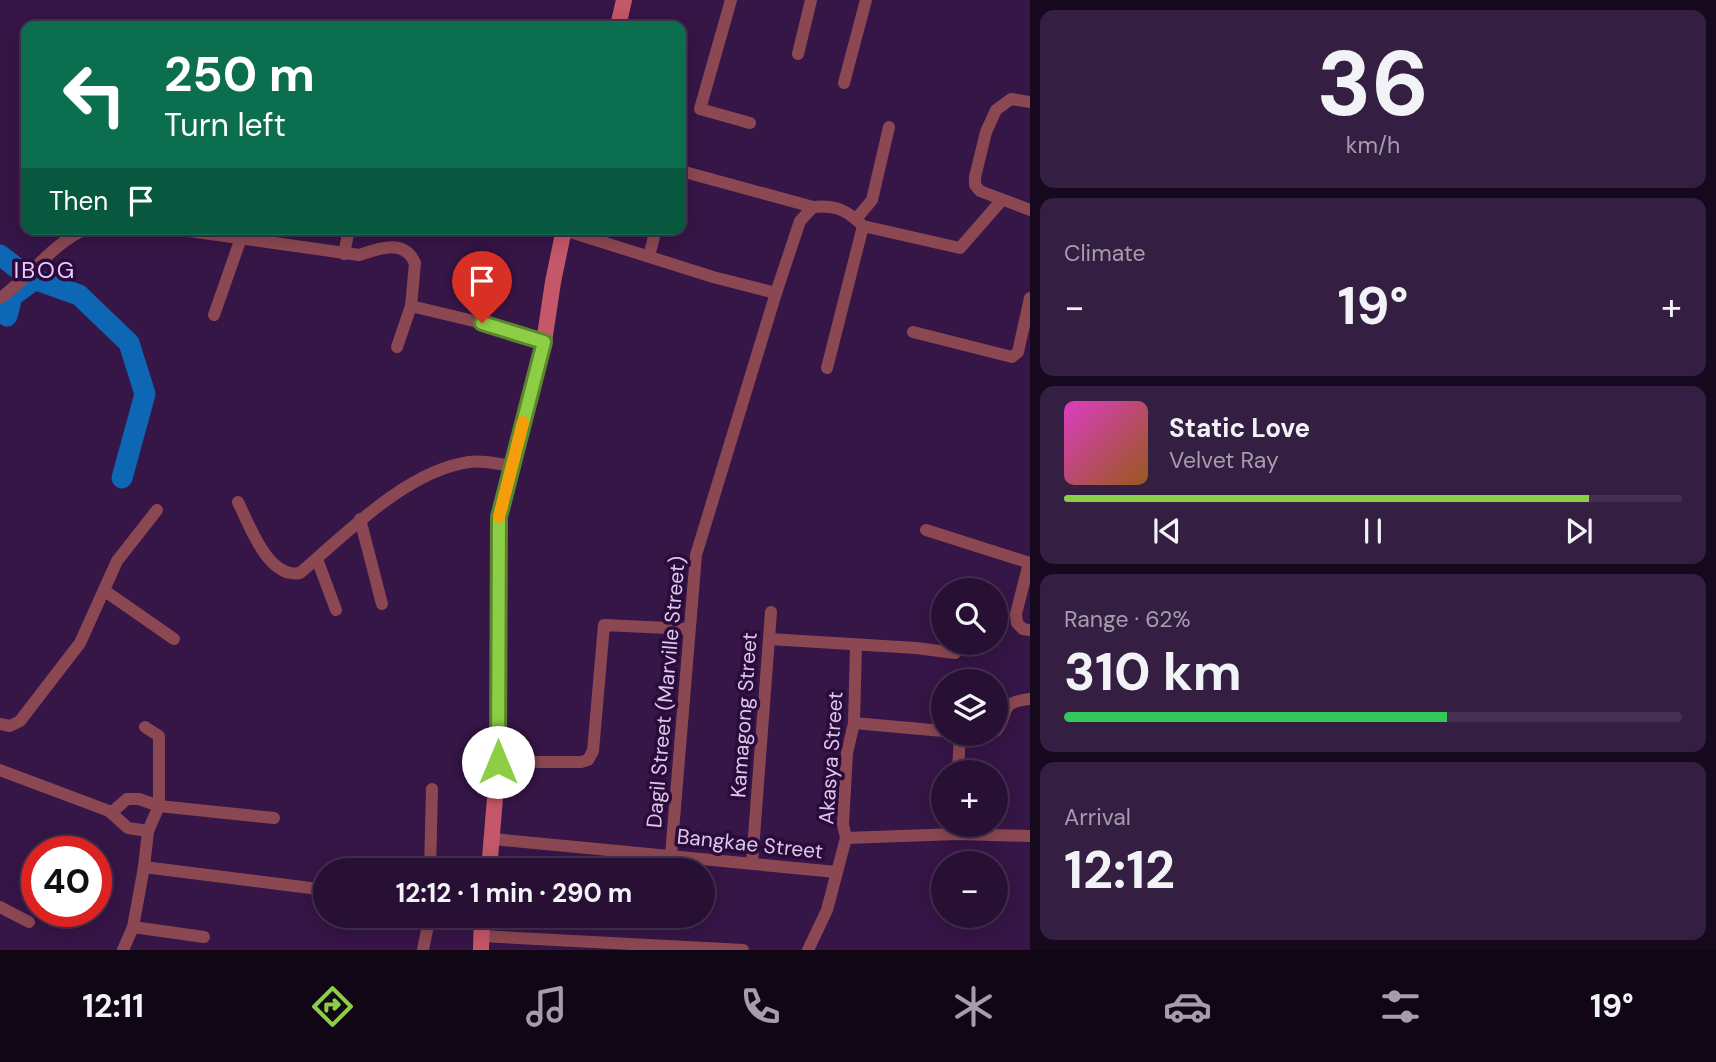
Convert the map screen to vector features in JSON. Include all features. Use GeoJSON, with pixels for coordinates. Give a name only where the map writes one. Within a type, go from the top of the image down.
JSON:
{"type":"FeatureCollection","features":[{"type":"Feature","properties":{"kind":"street"},"geometry":{"type":"LineString","coordinates":[[619,21],[624,0]]}},
{"type":"Feature","properties":{"kind":"street"},"geometry":{"type":"LineString","coordinates":[[731,0],[700,108],[750,123]]}},
{"type":"Feature","properties":{"kind":"street"},"geometry":{"type":"LineString","coordinates":[[798,54],[811,0]]}},
{"type":"Feature","properties":{"kind":"street"},"geometry":{"type":"LineString","coordinates":[[844,83],[866,0]]}},
{"type":"Feature","properties":{"kind":"street"},"geometry":{"type":"LineString","coordinates":[[1030,102],[1011,99],[996,110],[975,169],[975,185],[980,191],[1030,210]]}},
{"type":"Feature","properties":{"kind":"street"},"geometry":{"type":"LineString","coordinates":[[827,368],[859,222],[872,200],[889,127]]}},
{"type":"Feature","properties":{"kind":"street"},"geometry":{"type":"LineString","coordinates":[[686,172],[813,207],[831,206],[859,222],[960,248],[1001,201]]}},
{"type":"Feature","properties":{"kind":"street","name":"Dagil Street (Marville Street)"},"geometry":{"type":"LineString","coordinates":[[671,855],[696,555],[800,221],[813,207]]}},
{"type":"Feature","properties":{"kind":"street"},"geometry":{"type":"LineString","coordinates":[[0,298],[72,235]]}},
{"type":"Feature","properties":{"kind":"street"},"geometry":{"type":"LineString","coordinates":[[219,235],[241,238],[259,235],[344,254],[359,255],[386,247],[398,247],[407,252],[415,263],[411,306],[397,346]]}},
{"type":"Feature","properties":{"kind":"street"},"geometry":{"type":"LineString","coordinates":[[344,254],[348,235]]}},
{"type":"Feature","properties":{"kind":"street"},"geometry":{"type":"LineString","coordinates":[[491,858],[498,762],[499,517],[544,342],[563,235]]}},
{"type":"Feature","properties":{"kind":"street"},"geometry":{"type":"LineString","coordinates":[[580,235],[713,277],[776,293]]}},
{"type":"Feature","properties":{"kind":"street"},"geometry":{"type":"LineString","coordinates":[[649,256],[654,235]]}},
{"type":"Feature","properties":{"kind":"street"},"geometry":{"type":"LineString","coordinates":[[214,315],[241,238]]}},
{"type":"Feature","properties":{"kind":"street"},"geometry":{"type":"LineString","coordinates":[[913,332],[1012,357],[1018,352],[1030,298]]}},
{"type":"Feature","properties":{"kind":"street"},"geometry":{"type":"LineString","coordinates":[[411,306],[482,323],[544,342]]}},
{"type":"Feature","properties":{"kind":"street"},"geometry":{"type":"LineString","coordinates":[[238,502],[264,552],[277,569],[290,575],[300,573],[360,519],[402,489],[441,470],[470,462],[512,466]]}},
{"type":"Feature","properties":{"kind":"street"},"geometry":{"type":"LineString","coordinates":[[0,724],[9,726],[20,721],[80,643],[117,561],[158,510]]}},
{"type":"Feature","properties":{"kind":"street"},"geometry":{"type":"LineString","coordinates":[[360,519],[382,604]]}},
{"type":"Feature","properties":{"kind":"street"},"geometry":{"type":"LineString","coordinates":[[926,530],[1030,563],[1016,614],[1017,623],[1023,629],[1030,630]]}},
{"type":"Feature","properties":{"kind":"street"},"geometry":{"type":"LineString","coordinates":[[317,559],[335,610]]}},
{"type":"Feature","properties":{"kind":"street"},"geometry":{"type":"LineString","coordinates":[[105,591],[174,639]]}},
{"type":"Feature","properties":{"kind":"street","name":"Kamagong Street"},"geometry":{"type":"LineString","coordinates":[[752,863],[771,611]]}},
{"type":"Feature","properties":{"kind":"street"},"geometry":{"type":"LineString","coordinates":[[498,762],[588,760],[593,751],[604,625],[689,629]]}},
{"type":"Feature","properties":{"kind":"street"},"geometry":{"type":"LineString","coordinates":[[769,639],[931,650]]}},
{"type":"Feature","properties":{"kind":"street","name":"Akasya Street"},"geometry":{"type":"LineString","coordinates":[[808,950],[827,910],[846,838],[843,824],[847,752],[854,723],[856,645]]}},
{"type":"Feature","properties":{"kind":"street"},"geometry":{"type":"LineString","coordinates":[[1008,706],[1015,701],[1030,699]]}},
{"type":"Feature","properties":{"kind":"street"},"geometry":{"type":"LineString","coordinates":[[854,723],[931,730]]}},
{"type":"Feature","properties":{"kind":"street"},"geometry":{"type":"LineString","coordinates":[[123,950],[133,927],[148,831],[159,806],[159,736],[145,727]]}},
{"type":"Feature","properties":{"kind":"street"},"geometry":{"type":"LineString","coordinates":[[0,770],[112,812],[128,828],[148,831]]}},
{"type":"Feature","properties":{"kind":"street"},"geometry":{"type":"LineString","coordinates":[[430,858],[432,789]]}},
{"type":"Feature","properties":{"kind":"street"},"geometry":{"type":"LineString","coordinates":[[112,812],[127,799],[139,799],[159,806],[274,818]]}},
{"type":"Feature","properties":{"kind":"street"},"geometry":{"type":"LineString","coordinates":[[846,838],[931,831]]}},
{"type":"Feature","properties":{"kind":"street"},"geometry":{"type":"LineString","coordinates":[[1008,834],[1030,836]]}},
{"type":"Feature","properties":{"kind":"street","name":"Bangkae Street"},"geometry":{"type":"LineString","coordinates":[[493,839],[836,872]]}},
{"type":"Feature","properties":{"kind":"street"},"geometry":{"type":"LineString","coordinates":[[144,867],[313,888]]}},
{"type":"Feature","properties":{"kind":"street"},"geometry":{"type":"LineString","coordinates":[[0,907],[21,918]]}},
{"type":"Feature","properties":{"kind":"street"},"geometry":{"type":"LineString","coordinates":[[133,927],[204,937]]}},
{"type":"Feature","properties":{"kind":"street"},"geometry":{"type":"LineString","coordinates":[[423,950],[427,928]]}},
{"type":"Feature","properties":{"kind":"street"},"geometry":{"type":"LineString","coordinates":[[482,943],[743,950]]}},
{"type":"Feature","properties":{"kind":"waterway"},"geometry":{"type":"LineString","coordinates":[[0,255],[22,272]]}},
{"type":"Feature","properties":{"kind":"waterway"},"geometry":{"type":"LineString","coordinates":[[31,278],[79,295],[129,343],[145,394],[122,478]]}},
{"type":"Feature","properties":{"kind":"waterway"},"geometry":{"type":"LineString","coordinates":[[7,316],[12,296],[34,280]]}},
{"type":"Feature","properties":{"kind":"slow traffic"},"geometry":{"type":"LineString","coordinates":[[499,517],[523,422]]}},
{"type":"Feature","properties":{"kind":"district","name":"IBOG"},"geometry":{"type":"Point","coordinates":[45,270]}},
{"type":"Feature","properties":{"kind":"route"},"geometry":{"type":"LineString","coordinates":[[482,323],[544,342],[499,517],[498,762]]}}]}
